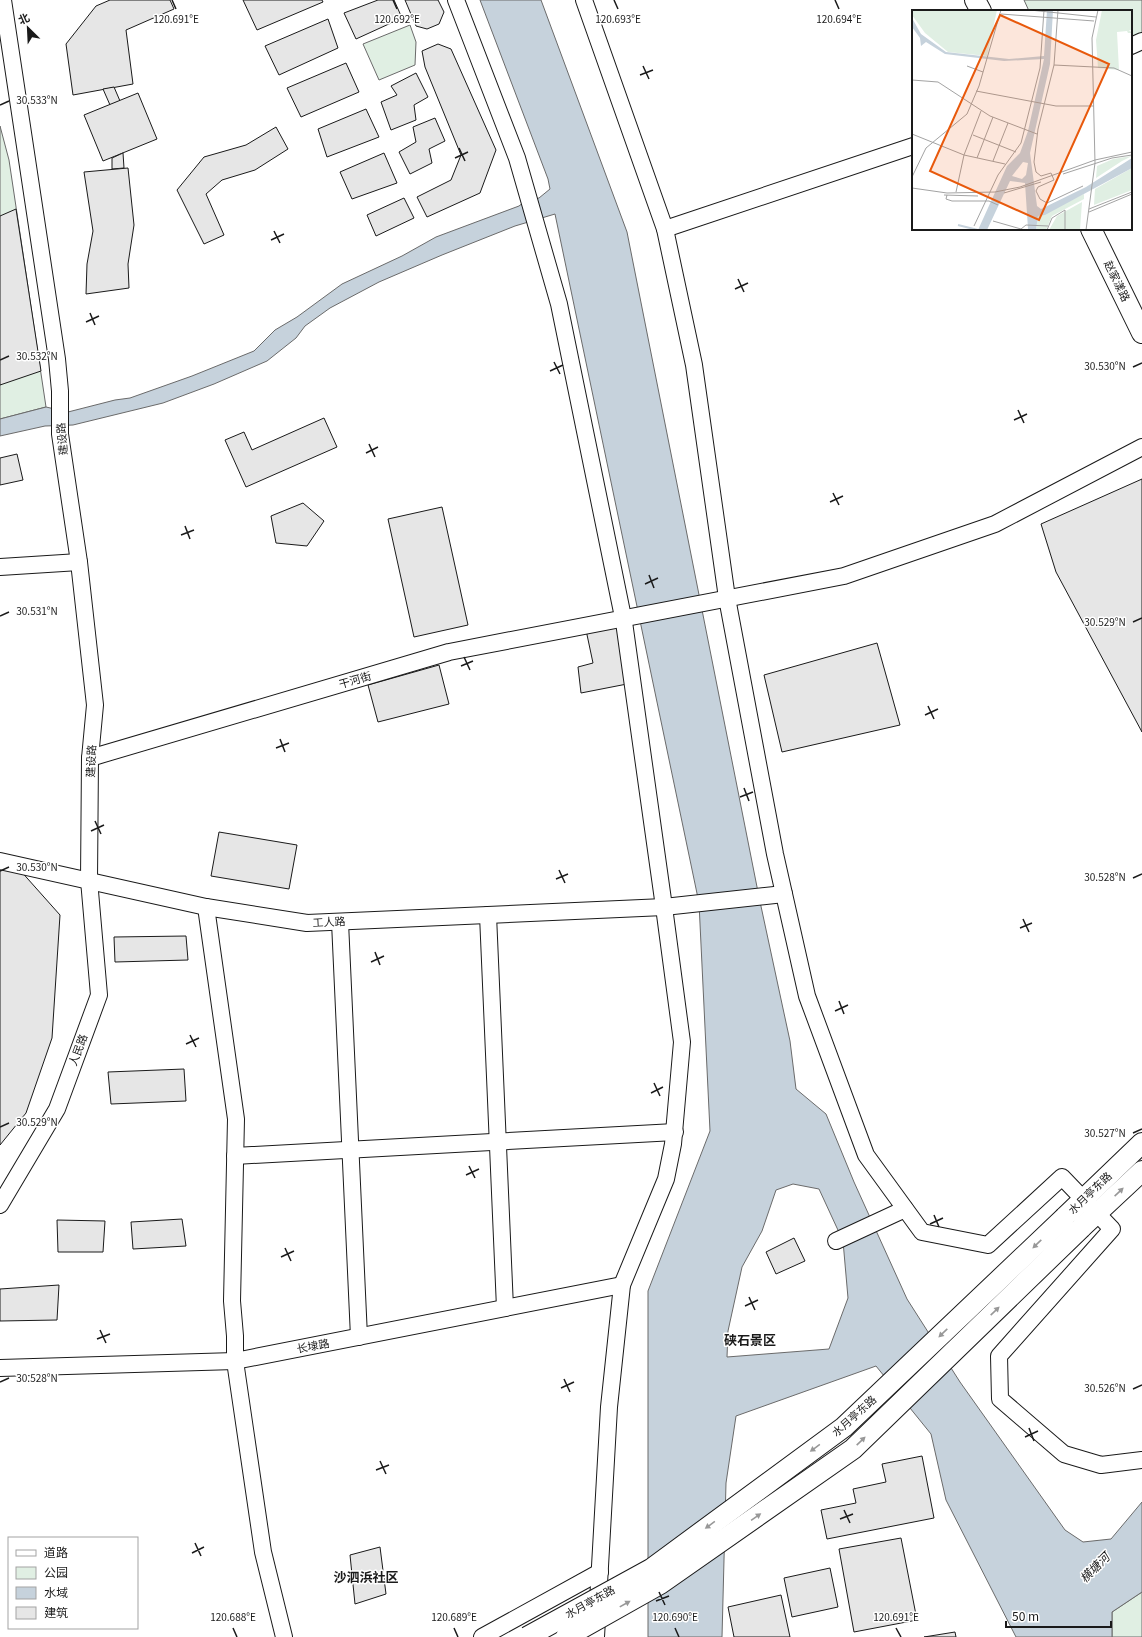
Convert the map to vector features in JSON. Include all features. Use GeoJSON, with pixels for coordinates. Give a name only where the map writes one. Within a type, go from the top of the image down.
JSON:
{"type":"FeatureCollection","features":[{"type":"Feature","properties":{"kind":"main road"},"geometry":{"type":"LineString","coordinates":[[975,0],[980,10]]}},
{"type":"Feature","properties":{"kind":"main road","name":"赵家漾路"},"geometry":{"type":"LineString","coordinates":[[1092,230],[1142,333]]}},
{"type":"Feature","properties":{"kind":"main road","name":"水月亭东路"},"geometry":{"type":"LineString","coordinates":[[527,1637],[651,1569],[844,1427],[1090,1206],[1142,1143]]}},
{"type":"Feature","properties":{"kind":"main road","name":"水月亭东路"},"geometry":{"type":"LineString","coordinates":[[1090,1206],[1142,1170]]}},
{"type":"Feature","properties":{"kind":"main road","name":"水月亭东路"},"geometry":{"type":"LineString","coordinates":[[566,1637],[660,1584],[853,1448],[1073,1222]]}},
{"type":"Feature","properties":{"kind":"street","name":"建设路"},"geometry":{"type":"LineString","coordinates":[[3,0],[52,324],[60,391],[60,434],[79,562],[95,705],[90,758],[89,880]]}},
{"type":"Feature","properties":{"kind":"street"},"geometry":{"type":"LineString","coordinates":[[456,0],[517,158],[558,304],[623,618],[669,906],[682,1042],[675,1132],[666,1179],[622,1286],[609,1407],[596,1637]]}},
{"type":"Feature","properties":{"kind":"street"},"geometry":{"type":"LineString","coordinates":[[584,0],[665,229],[694,365],[723,599],[775,854],[778,894],[807,996],[866,1155],[922,1232],[988,1245],[1062,1178],[1112,1229],[999,1356],[1000,1399],[1064,1454],[1101,1465],[1142,1460]]}},
{"type":"Feature","properties":{"kind":"street"},"geometry":{"type":"LineString","coordinates":[[1132,46],[1142,41]]}},
{"type":"Feature","properties":{"kind":"street"},"geometry":{"type":"LineString","coordinates":[[665,229],[912,146]]}},
{"type":"Feature","properties":{"kind":"street","name":"干河街"},"geometry":{"type":"LineString","coordinates":[[90,758],[449,652],[844,576],[995,524],[1142,447]]}},
{"type":"Feature","properties":{"kind":"street"},"geometry":{"type":"LineString","coordinates":[[0,567],[79,562]]}},
{"type":"Feature","properties":{"kind":"street","name":"工人路"},"geometry":{"type":"LineString","coordinates":[[0,861],[206,907],[307,923],[669,906],[778,894]]}},
{"type":"Feature","properties":{"kind":"street","name":"人民路"},"geometry":{"type":"LineString","coordinates":[[0,1205],[57,1109],[98,995],[89,880]]}},
{"type":"Feature","properties":{"kind":"street"},"geometry":{"type":"LineString","coordinates":[[206,907],[236,1119],[232,1301],[235,1336],[235,1361],[263,1552],[284,1637]]}},
{"type":"Feature","properties":{"kind":"street"},"geometry":{"type":"LineString","coordinates":[[488,915],[505,1308]]}},
{"type":"Feature","properties":{"kind":"street"},"geometry":{"type":"LineString","coordinates":[[340,922],[359,1337]]}},
{"type":"Feature","properties":{"kind":"street"},"geometry":{"type":"LineString","coordinates":[[235,1156],[675,1132]]}},
{"type":"Feature","properties":{"kind":"street"},"geometry":{"type":"LineString","coordinates":[[836,1241],[905,1209]]}},
{"type":"Feature","properties":{"kind":"street","name":"长埭路"},"geometry":{"type":"LineString","coordinates":[[0,1368],[235,1361],[622,1286]]}},
{"type":"Feature","properties":{"kind":"street"},"geometry":{"type":"LineString","coordinates":[[482,1637],[600,1572]]}},
{"type":"Feature","properties":{"kind":"green space"},"geometry":{"type":"Polygon","coordinates":[[[1024,0],[1142,0],[1142,41],[1132,46],[1132,10],[1029,10],[1024,0]]]}},
{"type":"Feature","properties":{"kind":"green space"},"geometry":{"type":"Polygon","coordinates":[[[410,25],[416,42],[415,65],[379,80],[363,44],[410,25]]]}},
{"type":"Feature","properties":{"kind":"green space"},"geometry":{"type":"Polygon","coordinates":[[[0,126],[9,160],[46,407],[0,419],[0,126]]]}},
{"type":"Feature","properties":{"kind":"green space"},"geometry":{"type":"Polygon","coordinates":[[[1142,1592],[1142,1637],[1112,1637],[1112,1612],[1142,1592]]]}},
{"type":"Feature","properties":{"kind":"water","name":"横塘河"},"geometry":{"type":"Polygon","coordinates":[[[480,0],[541,0],[627,232],[759,897],[790,1041],[796,1089],[826,1114],[854,1182],[907,1299],[960,1382],[1065,1530],[1083,1542],[1111,1539],[1142,1502],[1142,1592],[1112,1612],[1112,1637],[1016,1637],[946,1500],[931,1434],[876,1366],[736,1416],[726,1483],[722,1637],[648,1637],[648,1291],[710,1131],[699,903],[555,214],[515,226],[379,282],[330,308],[305,326],[296,338],[267,361],[214,384],[163,403],[73,425],[45,426],[0,436],[0,419],[46,407],[68,412],[115,400],[130,398],[192,376],[254,351],[275,330],[297,317],[342,284],[402,256],[436,237],[519,206],[524,202],[539,198],[550,189],[548,179],[480,0]],[[793,1184],[776,1190],[762,1231],[742,1267],[728,1331],[727,1357],[829,1349],[848,1298],[843,1241],[819,1189],[793,1184]]]}},
{"type":"Feature","properties":{"kind":"building"},"geometry":{"type":"Polygon","coordinates":[[[110,0],[170,0],[174,9],[126,30],[133,84],[73,95],[66,44],[96,6],[110,0]]]}},
{"type":"Feature","properties":{"kind":"building"},"geometry":{"type":"Polygon","coordinates":[[[243,0],[322,0],[323,2],[257,30],[243,0]]]}},
{"type":"Feature","properties":{"kind":"building"},"geometry":{"type":"Polygon","coordinates":[[[378,0],[394,0],[402,18],[356,39],[344,13],[378,0]]]}},
{"type":"Feature","properties":{"kind":"building"},"geometry":{"type":"Polygon","coordinates":[[[405,0],[438,0],[444,12],[439,24],[427,29],[416,26],[405,0]]]}},
{"type":"Feature","properties":{"kind":"building"},"geometry":{"type":"Polygon","coordinates":[[[328,19],[338,48],[279,75],[265,46],[328,19]]]}},
{"type":"Feature","properties":{"kind":"building"},"geometry":{"type":"Polygon","coordinates":[[[438,44],[451,49],[496,150],[480,193],[427,217],[417,197],[451,180],[461,155],[425,67],[422,51],[438,44]]]}},
{"type":"Feature","properties":{"kind":"building"},"geometry":{"type":"Polygon","coordinates":[[[346,63],[359,92],[301,117],[287,88],[346,63]]]}},
{"type":"Feature","properties":{"kind":"building"},"geometry":{"type":"Polygon","coordinates":[[[416,73],[428,97],[414,105],[416,120],[391,130],[381,102],[397,95],[391,86],[416,73]]]}},
{"type":"Feature","properties":{"kind":"building"},"geometry":{"type":"Polygon","coordinates":[[[114,87],[120,101],[110,105],[103,89],[114,87]]]}},
{"type":"Feature","properties":{"kind":"building"},"geometry":{"type":"Polygon","coordinates":[[[138,93],[157,139],[103,161],[84,115],[138,93]]]}},
{"type":"Feature","properties":{"kind":"building"},"geometry":{"type":"Polygon","coordinates":[[[366,109],[379,137],[327,157],[318,129],[366,109]]]}},
{"type":"Feature","properties":{"kind":"building"},"geometry":{"type":"Polygon","coordinates":[[[435,118],[445,141],[429,149],[432,163],[410,174],[399,152],[416,142],[413,127],[435,118]]]}},
{"type":"Feature","properties":{"kind":"building"},"geometry":{"type":"Polygon","coordinates":[[[276,127],[288,149],[255,170],[222,180],[206,194],[224,235],[204,244],[177,190],[204,157],[246,145],[276,127]]]}},
{"type":"Feature","properties":{"kind":"building"},"geometry":{"type":"Polygon","coordinates":[[[123,153],[124,168],[112,169],[112,158],[123,153]]]}},
{"type":"Feature","properties":{"kind":"building"},"geometry":{"type":"Polygon","coordinates":[[[384,153],[397,183],[352,199],[340,172],[384,153]]]}},
{"type":"Feature","properties":{"kind":"building"},"geometry":{"type":"Polygon","coordinates":[[[128,168],[134,225],[128,264],[129,288],[86,294],[87,264],[93,231],[84,172],[128,168]]]}},
{"type":"Feature","properties":{"kind":"building"},"geometry":{"type":"Polygon","coordinates":[[[404,198],[414,218],[376,236],[367,215],[404,198]]]}},
{"type":"Feature","properties":{"kind":"building"},"geometry":{"type":"Polygon","coordinates":[[[16,209],[41,371],[0,385],[0,216],[16,209]]]}},
{"type":"Feature","properties":{"kind":"building"},"geometry":{"type":"Polygon","coordinates":[[[324,418],[337,447],[246,487],[225,440],[244,432],[252,450],[324,418]]]}},
{"type":"Feature","properties":{"kind":"building"},"geometry":{"type":"Polygon","coordinates":[[[17,454],[23,480],[0,485],[0,458],[17,454]]]}},
{"type":"Feature","properties":{"kind":"building"},"geometry":{"type":"Polygon","coordinates":[[[1142,479],[1142,732],[1056,572],[1041,524],[1142,479]]]}},
{"type":"Feature","properties":{"kind":"building"},"geometry":{"type":"Polygon","coordinates":[[[303,503],[324,521],[307,546],[276,543],[271,516],[303,503]]]}},
{"type":"Feature","properties":{"kind":"building"},"geometry":{"type":"Polygon","coordinates":[[[442,507],[468,625],[414,637],[388,519],[442,507]]]}},
{"type":"Feature","properties":{"kind":"building"},"geometry":{"type":"Polygon","coordinates":[[[617,624],[627,684],[581,693],[578,667],[593,663],[586,630],[617,624]]]}},
{"type":"Feature","properties":{"kind":"building"},"geometry":{"type":"Polygon","coordinates":[[[877,643],[900,725],[782,752],[764,675],[877,643]]]}},
{"type":"Feature","properties":{"kind":"building"},"geometry":{"type":"Polygon","coordinates":[[[439,665],[449,704],[378,722],[368,685],[439,665]]]}},
{"type":"Feature","properties":{"kind":"building"},"geometry":{"type":"Polygon","coordinates":[[[219,832],[297,845],[289,889],[211,876],[219,832]]]}},
{"type":"Feature","properties":{"kind":"building"},"geometry":{"type":"Polygon","coordinates":[[[0,867],[19,869],[60,915],[52,1038],[26,1113],[0,1145],[0,867]]]}},
{"type":"Feature","properties":{"kind":"building"},"geometry":{"type":"Polygon","coordinates":[[[186,936],[188,960],[115,962],[114,937],[186,936]]]}},
{"type":"Feature","properties":{"kind":"building"},"geometry":{"type":"Polygon","coordinates":[[[184,1069],[186,1101],[111,1104],[108,1072],[184,1069]]]}},
{"type":"Feature","properties":{"kind":"building"},"geometry":{"type":"Polygon","coordinates":[[[182,1219],[186,1246],[133,1249],[131,1222],[182,1219]]]}},
{"type":"Feature","properties":{"kind":"building"},"geometry":{"type":"Polygon","coordinates":[[[57,1220],[105,1221],[103,1252],[58,1252],[57,1220]]]}},
{"type":"Feature","properties":{"kind":"building"},"geometry":{"type":"Polygon","coordinates":[[[794,1238],[805,1261],[776,1274],[766,1252],[794,1238]]]}},
{"type":"Feature","properties":{"kind":"building"},"geometry":{"type":"Polygon","coordinates":[[[59,1285],[57,1320],[0,1321],[0,1289],[59,1285]]]}},
{"type":"Feature","properties":{"kind":"building"},"geometry":{"type":"Polygon","coordinates":[[[922,1456],[934,1518],[827,1539],[821,1510],[856,1503],[853,1489],[886,1482],[882,1464],[922,1456]]]}},
{"type":"Feature","properties":{"kind":"building"},"geometry":{"type":"Polygon","coordinates":[[[901,1538],[917,1620],[854,1632],[839,1549],[901,1538]]]}},
{"type":"Feature","properties":{"kind":"building"},"geometry":{"type":"Polygon","coordinates":[[[380,1547],[386,1594],[355,1604],[350,1555],[380,1547]]]}},
{"type":"Feature","properties":{"kind":"building"},"geometry":{"type":"Polygon","coordinates":[[[830,1568],[838,1607],[792,1617],[784,1578],[830,1568]]]}},
{"type":"Feature","properties":{"kind":"building"},"geometry":{"type":"Polygon","coordinates":[[[781,1595],[790,1637],[734,1637],[728,1607],[781,1595]]]}},
{"type":"Feature","properties":{"kind":"building"},"geometry":{"type":"Polygon","coordinates":[[[955,1632],[956,1637],[924,1637],[955,1632]]]}},
{"type":"Feature","properties":{"kind":"district","name":"硖石景区"},"geometry":{"type":"Point","coordinates":[750,1340]}},
{"type":"Feature","properties":{"kind":"district","name":"沙泗浜社区"},"geometry":{"type":"Point","coordinates":[366,1577]}}]}
